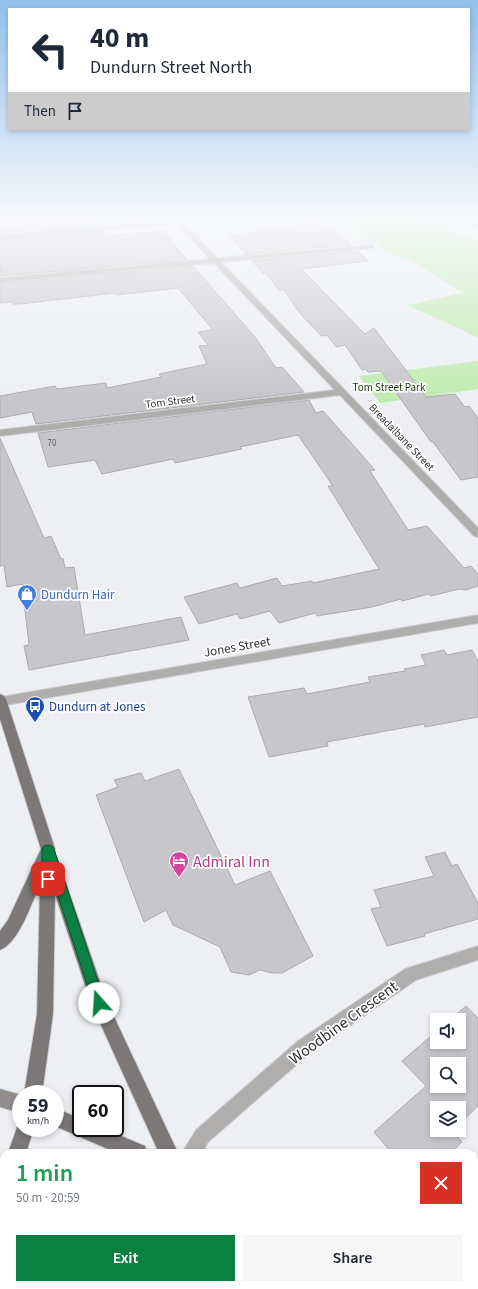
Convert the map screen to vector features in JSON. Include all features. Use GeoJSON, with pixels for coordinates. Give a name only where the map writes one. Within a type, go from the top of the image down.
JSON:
{"type":"FeatureCollection","features":[{"type":"Feature","properties":{"kind":"main road"},"geometry":{"type":"LineString","coordinates":[[0,701],[99,1003],[167,1149]]}},
{"type":"Feature","properties":{"kind":"main road"},"geometry":{"type":"LineString","coordinates":[[0,943],[14,925],[48,849]]}},
{"type":"Feature","properties":{"kind":"main road"},"geometry":{"type":"LineString","coordinates":[[34,1085],[44,1014],[48,849]]}},
{"type":"Feature","properties":{"kind":"main road"},"geometry":{"type":"LineString","coordinates":[[0,1098],[12,1101]]}},
{"type":"Feature","properties":{"kind":"main road"},"geometry":{"type":"LineString","coordinates":[[64,1121],[129,1149]]}},
{"type":"Feature","properties":{"kind":"main road"},"geometry":{"type":"LineString","coordinates":[[18,1149],[22,1137]]}},
{"type":"Feature","properties":{"kind":"street"},"geometry":{"type":"LineString","coordinates":[[0,280],[19,278]]}},
{"type":"Feature","properties":{"kind":"street","name":"Breadalbane Street"},"geometry":{"type":"LineString","coordinates":[[233,278],[478,534]]}},
{"type":"Feature","properties":{"kind":"street","name":"Tom Street"},"geometry":{"type":"LineString","coordinates":[[0,433],[343,392]]}},
{"type":"Feature","properties":{"kind":"street","name":"Jones Street"},"geometry":{"type":"LineString","coordinates":[[0,701],[478,619]]}},
{"type":"Feature","properties":{"kind":"street","name":"Woodbine Crescent"},"geometry":{"type":"LineString","coordinates":[[194,1149],[202,1136],[304,1047],[411,974],[478,953]]}},
{"type":"Feature","properties":{"kind":"green space"},"geometry":{"type":"Polygon","coordinates":[[[440,278],[478,278],[478,338],[407,305],[463,293],[440,278]]]}},
{"type":"Feature","properties":{"kind":"green space","name":"Tom Street Park"},"geometry":{"type":"Polygon","coordinates":[[[478,361],[478,389],[380,403],[359,376],[478,361]]]}},
{"type":"Feature","properties":{"kind":"building"},"geometry":{"type":"Polygon","coordinates":[[[55,278],[204,278],[255,337],[276,368],[282,367],[304,392],[36,424],[32,412],[0,418],[0,396],[55,386],[57,389],[106,383],[107,388],[161,377],[159,374],[207,364],[199,346],[208,345],[198,332],[213,330],[178,288],[13,304],[12,302],[0,303],[0,283],[55,278]]]}},
{"type":"Feature","properties":{"kind":"building"},"geometry":{"type":"Polygon","coordinates":[[[270,278],[310,278],[365,334],[374,328],[426,397],[455,394],[465,407],[469,406],[478,418],[478,477],[461,480],[433,442],[431,442],[381,371],[368,372],[366,369],[362,370],[345,345],[336,347],[327,335],[321,336],[298,311],[284,290],[279,290],[270,278]]]}},
{"type":"Feature","properties":{"kind":"building"},"geometry":{"type":"Polygon","coordinates":[[[309,400],[316,413],[323,411],[375,470],[370,471],[408,530],[427,526],[464,568],[471,566],[478,574],[478,586],[466,590],[459,589],[431,596],[429,594],[402,601],[401,599],[372,607],[317,616],[315,613],[279,623],[270,611],[240,619],[237,614],[199,624],[184,597],[237,583],[240,588],[277,578],[282,586],[312,581],[313,583],[379,569],[328,486],[333,486],[298,435],[240,447],[242,449],[175,463],[173,459],[102,474],[95,460],[48,467],[38,433],[309,400]]]}},
{"type":"Feature","properties":{"kind":"building"},"geometry":{"type":"Polygon","coordinates":[[[0,438],[44,538],[51,536],[61,559],[63,558],[65,568],[74,567],[85,635],[181,617],[189,640],[29,670],[24,646],[29,645],[22,584],[7,587],[4,565],[0,566],[0,438]]]}},
{"type":"Feature","properties":{"kind":"building"},"geometry":{"type":"Polygon","coordinates":[[[444,650],[447,655],[472,650],[478,661],[478,717],[425,727],[424,724],[327,742],[328,746],[269,757],[248,697],[304,688],[307,694],[370,682],[368,677],[405,671],[404,669],[426,665],[421,655],[444,650]]]}},
{"type":"Feature","properties":{"kind":"building","name":"Admiral Inn"},"geometry":{"type":"Polygon","coordinates":[[[179,769],[235,885],[270,871],[313,956],[282,973],[272,973],[260,970],[249,975],[231,972],[220,947],[173,925],[166,910],[144,922],[96,795],[118,787],[114,780],[141,773],[145,781],[179,769]]]}},
{"type":"Feature","properties":{"kind":"building"},"geometry":{"type":"Polygon","coordinates":[[[445,852],[452,866],[457,864],[478,903],[478,919],[424,934],[425,936],[387,946],[371,909],[381,907],[374,890],[434,876],[425,857],[445,852]]]}},
{"type":"Feature","properties":{"kind":"building"},"geometry":{"type":"Polygon","coordinates":[[[466,1006],[478,1018],[478,1106],[466,1117],[466,1101],[430,1101],[430,1137],[457,1137],[462,1142],[454,1149],[389,1149],[374,1132],[426,1086],[402,1061],[430,1037],[430,1049],[466,1049],[466,1013],[458,1013],[466,1006]]]}},
{"type":"Feature","properties":{"kind":"place","name":"Dundurn Hair"},"geometry":{"type":"Point","coordinates":[27,611]}},
{"type":"Feature","properties":{"kind":"place","name":"Dundurn at Jones"},"geometry":{"type":"Point","coordinates":[35,723]}},
{"type":"Feature","properties":{"kind":"place","name":"Admiral Inn"},"geometry":{"type":"Point","coordinates":[179,878]}},
{"type":"Feature","properties":{"kind":"route"},"geometry":{"type":"LineString","coordinates":[[48,879],[48,849],[99,1003]]}}]}
